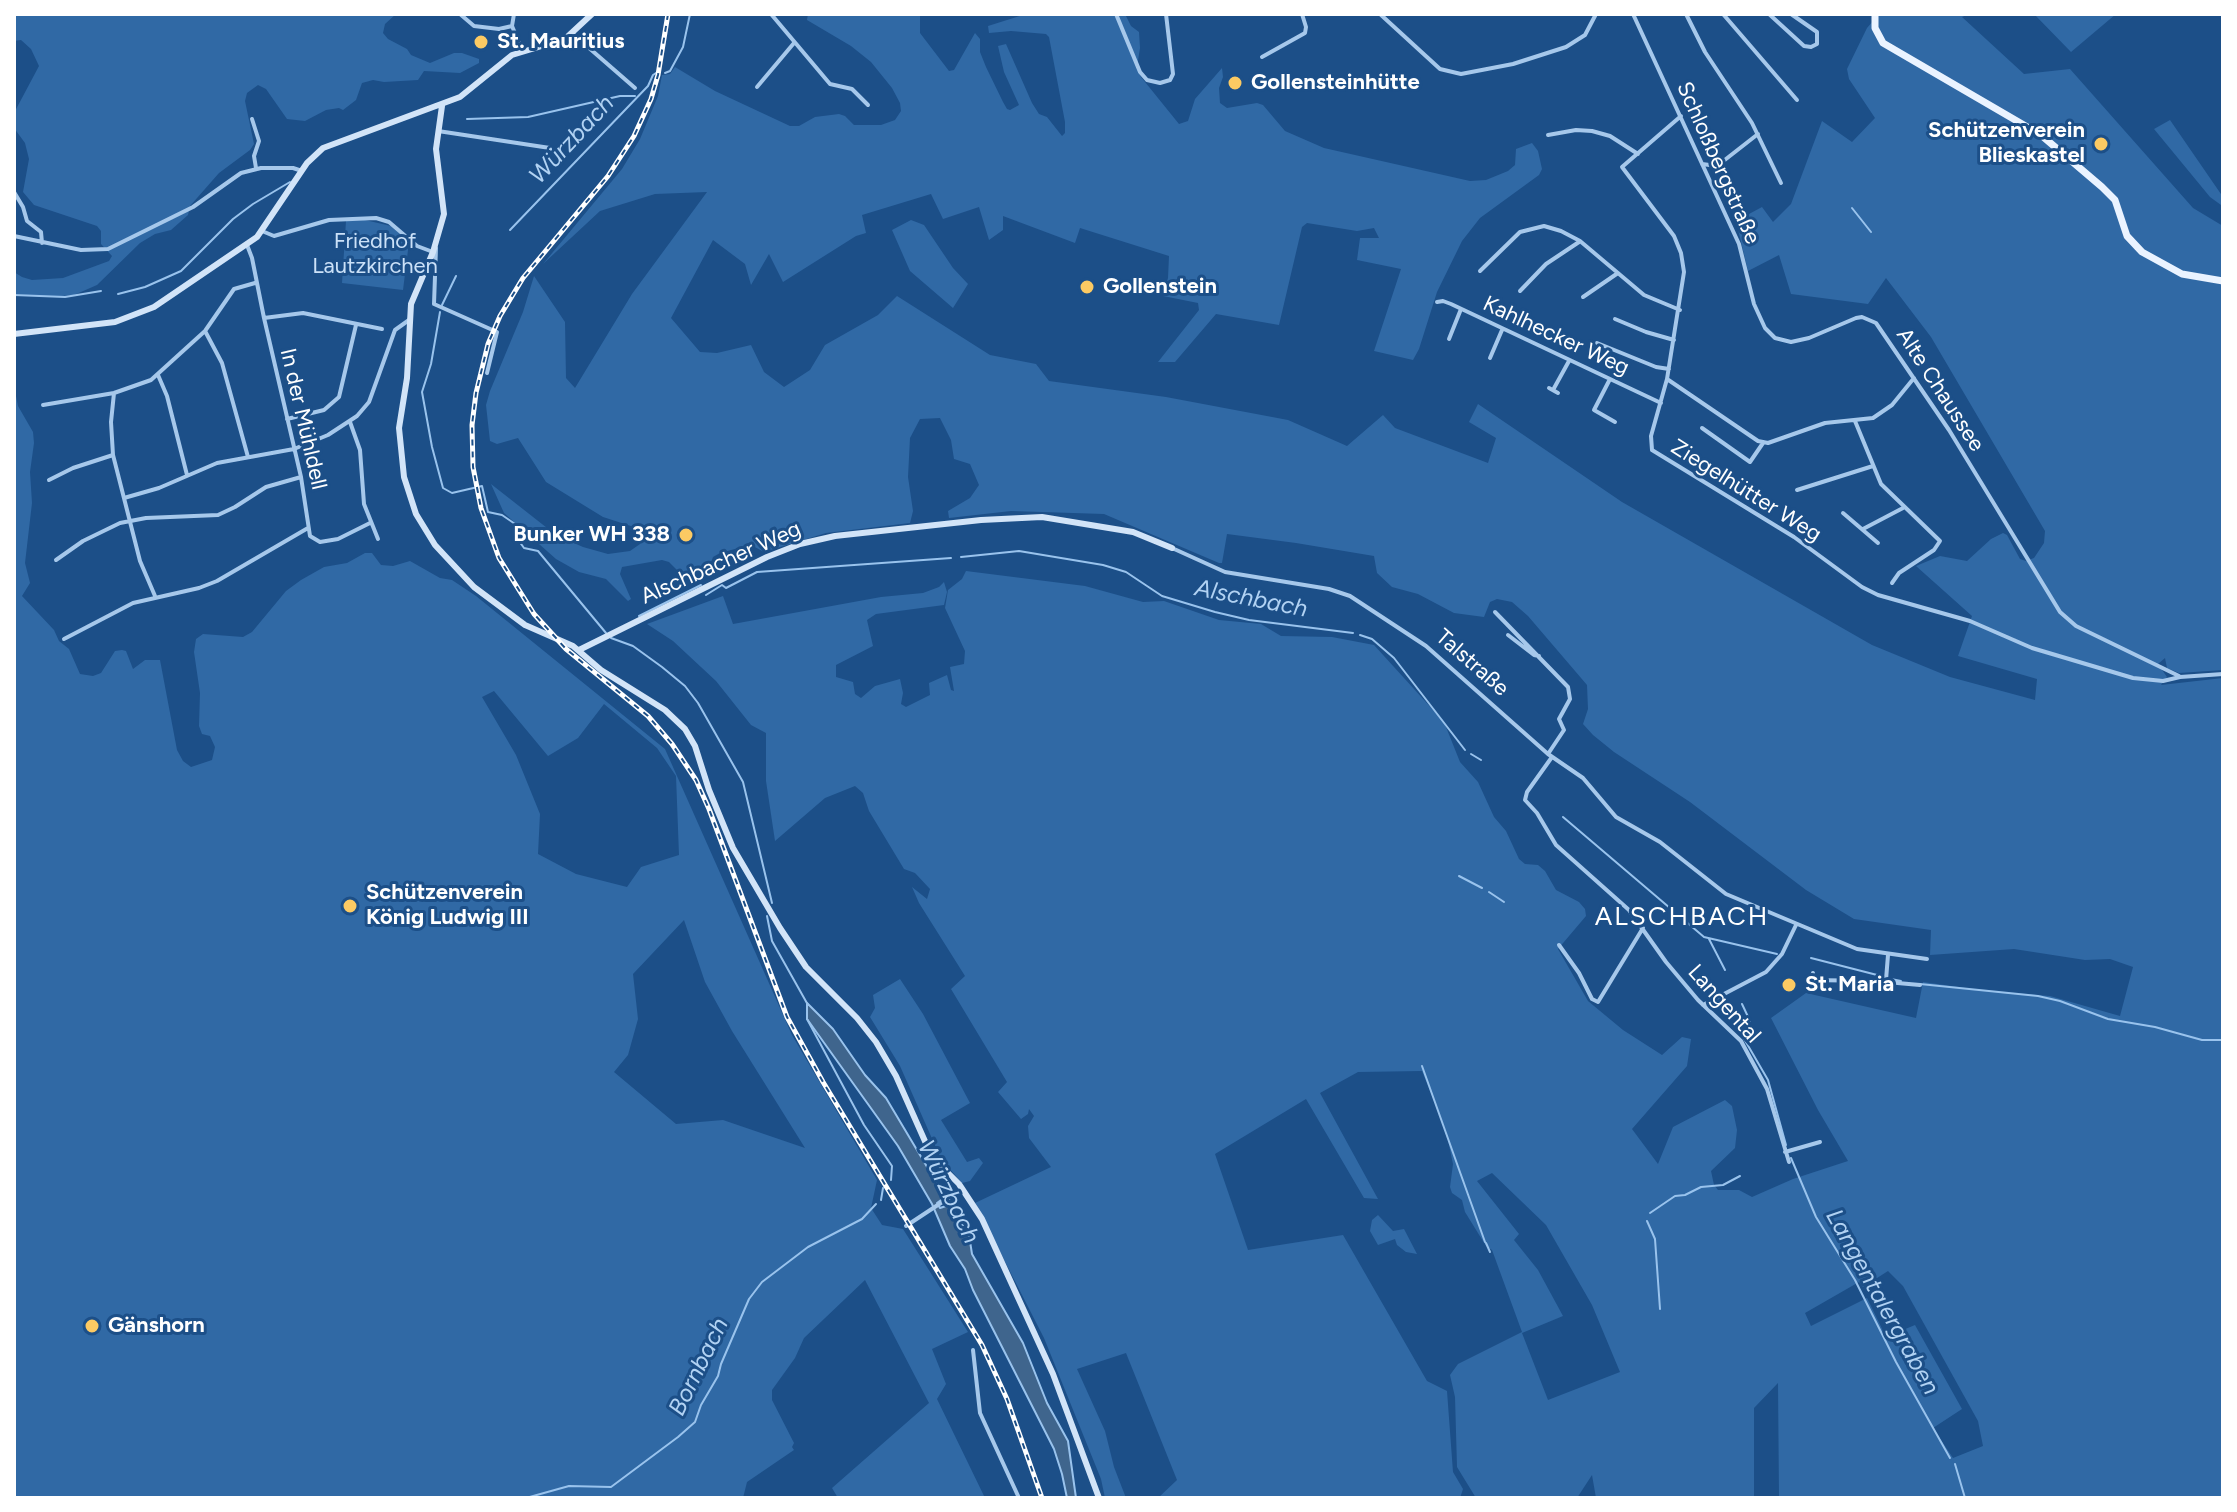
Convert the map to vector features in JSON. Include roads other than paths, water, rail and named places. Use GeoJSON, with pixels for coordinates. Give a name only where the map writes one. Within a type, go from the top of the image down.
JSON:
{"type":"FeatureCollection","features":[{"type":"Feature","properties":{"kind":"main road"},"geometry":{"type":"LineString","coordinates":[[1875,14],[1875,28],[1883,43],[2041,135],[2102,187],[2115,200],[2131,242],[2142,252],[2182,274],[2223,281]]}},
{"type":"Feature","properties":{"kind":"main road"},"geometry":{"type":"LineString","coordinates":[[14,334],[115,322],[162,302],[247,245],[262,231],[302,171],[323,148],[442,106],[466,93],[522,50],[558,42],[573,34],[589,15]]}},
{"type":"Feature","properties":{"kind":"main road"},"geometry":{"type":"LineString","coordinates":[[442,106],[437,158],[444,214],[434,249],[411,304],[409,361],[398,439],[408,491],[424,528],[464,579],[500,608],[535,630],[579,650],[601,670],[665,710],[685,729],[695,746],[722,822],[743,866],[806,967],[857,1018],[887,1058],[928,1148],[982,1219],[1047,1360],[1083,1448],[1099,1498]]}},
{"type":"Feature","properties":{"kind":"main road"},"geometry":{"type":"LineString","coordinates":[[431,109],[438,131]]}},
{"type":"Feature","properties":{"kind":"main road","name":"Talstraße"},"geometry":{"type":"LineString","coordinates":[[981,520],[1034,517],[1081,521],[1133,532],[1172,548]]}},
{"type":"Feature","properties":{"kind":"main road","name":"Alschbacher Weg"},"geometry":{"type":"LineString","coordinates":[[579,650],[767,557],[800,544],[835,536],[981,520]]}},
{"type":"Feature","properties":{"kind":"street"},"geometry":{"type":"LineString","coordinates":[[460,14],[474,26],[499,29],[512,26]]}},
{"type":"Feature","properties":{"kind":"street"},"geometry":{"type":"LineString","coordinates":[[514,14],[512,26],[522,50]]}},
{"type":"Feature","properties":{"kind":"street"},"geometry":{"type":"LineString","coordinates":[[771,14],[830,84],[852,89],[868,105]]}},
{"type":"Feature","properties":{"kind":"street"},"geometry":{"type":"LineString","coordinates":[[1116,14],[1144,77],[1152,82],[1168,82],[1173,74],[1166,14]]}},
{"type":"Feature","properties":{"kind":"street"},"geometry":{"type":"LineString","coordinates":[[1262,57],[1305,33],[1302,14]]}},
{"type":"Feature","properties":{"kind":"street"},"geometry":{"type":"LineString","coordinates":[[1380,14],[1440,69],[1461,74],[1513,64],[1566,47],[1585,35],[1596,14]]}},
{"type":"Feature","properties":{"kind":"street","name":"Schloßbergstraße"},"geometry":{"type":"LineString","coordinates":[[1633,14],[1739,244],[1754,304],[1765,328]]}},
{"type":"Feature","properties":{"kind":"street"},"geometry":{"type":"LineString","coordinates":[[1686,14],[1705,52],[1758,134],[1781,183]]}},
{"type":"Feature","properties":{"kind":"street"},"geometry":{"type":"LineString","coordinates":[[1723,14],[1797,100]]}},
{"type":"Feature","properties":{"kind":"street"},"geometry":{"type":"LineString","coordinates":[[1769,14],[1804,46],[1817,44],[1817,32],[1791,14]]}},
{"type":"Feature","properties":{"kind":"street"},"geometry":{"type":"LineString","coordinates":[[573,34],[635,88]]}},
{"type":"Feature","properties":{"kind":"street"},"geometry":{"type":"LineString","coordinates":[[757,87],[795,42]]}},
{"type":"Feature","properties":{"kind":"street"},"geometry":{"type":"LineString","coordinates":[[1548,135],[1576,130],[1592,131],[1610,136],[1638,154],[1681,116]]}},
{"type":"Feature","properties":{"kind":"street"},"geometry":{"type":"LineString","coordinates":[[252,119],[259,141],[254,156],[256,168]]}},
{"type":"Feature","properties":{"kind":"street"},"geometry":{"type":"LineString","coordinates":[[438,131],[550,148]]}},
{"type":"Feature","properties":{"kind":"street"},"geometry":{"type":"LineString","coordinates":[[1702,164],[1717,166],[1758,134]]}},
{"type":"Feature","properties":{"kind":"street","name":"Ziegelhütter Weg"},"geometry":{"type":"LineString","coordinates":[[1638,154],[1622,167],[1669,228],[1678,245],[1684,272],[1667,379],[1650,441],[1655,452],[1794,537],[1862,587],[1886,598],[1970,621],[2032,648],[2133,678],[2154,682],[2223,674]]}},
{"type":"Feature","properties":{"kind":"street"},"geometry":{"type":"LineString","coordinates":[[14,236],[100,251],[117,246],[186,211],[235,175],[256,168],[293,168],[302,171]]}},
{"type":"Feature","properties":{"kind":"street"},"geometry":{"type":"LineString","coordinates":[[14,192],[27,221],[41,232],[42,243]]}},
{"type":"Feature","properties":{"kind":"street"},"geometry":{"type":"LineString","coordinates":[[262,231],[274,236],[329,220],[376,218],[389,222],[417,246],[434,249],[434,304],[497,332],[487,373]]}},
{"type":"Feature","properties":{"kind":"street"},"geometry":{"type":"LineString","coordinates":[[1480,271],[1510,241],[1530,227],[1552,228],[1580,241],[1644,295],[1680,310]]}},
{"type":"Feature","properties":{"kind":"street"},"geometry":{"type":"LineString","coordinates":[[1520,291],[1546,264],[1580,241]]}},
{"type":"Feature","properties":{"kind":"street","name":"In der Mühldell"},"geometry":{"type":"LineString","coordinates":[[247,245],[301,477],[308,528]]}},
{"type":"Feature","properties":{"kind":"street"},"geometry":{"type":"LineString","coordinates":[[1583,297],[1618,273]]}},
{"type":"Feature","properties":{"kind":"street"},"geometry":{"type":"LineString","coordinates":[[43,405],[114,393],[143,384],[158,375],[205,331],[234,289],[256,283]]}},
{"type":"Feature","properties":{"kind":"street","name":"Kahlhecker Weg"},"geometry":{"type":"LineString","coordinates":[[1437,302],[1443,301],[1461,309],[1661,403]]}},
{"type":"Feature","properties":{"kind":"street"},"geometry":{"type":"LineString","coordinates":[[1449,339],[1461,309]]}},
{"type":"Feature","properties":{"kind":"street"},"geometry":{"type":"LineString","coordinates":[[264,318],[303,313],[382,329]]}},
{"type":"Feature","properties":{"kind":"street","name":"Alte Chaussee"},"geometry":{"type":"LineString","coordinates":[[1765,328],[1775,338],[1791,342],[1816,336],[1856,318],[1869,319],[1881,329],[1949,430],[2060,612],[2076,626],[2180,677]]}},
{"type":"Feature","properties":{"kind":"street"},"geometry":{"type":"LineString","coordinates":[[1615,319],[1674,340]]}},
{"type":"Feature","properties":{"kind":"street"},"geometry":{"type":"LineString","coordinates":[[124,498],[159,488],[217,463],[294,449],[317,441],[350,421],[369,402],[395,330],[409,320]]}},
{"type":"Feature","properties":{"kind":"street"},"geometry":{"type":"LineString","coordinates":[[287,419],[324,410],[339,397],[356,325]]}},
{"type":"Feature","properties":{"kind":"street"},"geometry":{"type":"LineString","coordinates":[[1490,358],[1502,330]]}},
{"type":"Feature","properties":{"kind":"street"},"geometry":{"type":"LineString","coordinates":[[205,331],[222,363],[248,457]]}},
{"type":"Feature","properties":{"kind":"street"},"geometry":{"type":"LineString","coordinates":[[1597,343],[1656,367],[1669,369]]}},
{"type":"Feature","properties":{"kind":"street"},"geometry":{"type":"LineString","coordinates":[[1553,390],[1569,361]]}},
{"type":"Feature","properties":{"kind":"street"},"geometry":{"type":"LineString","coordinates":[[158,375],[167,396],[187,475]]}},
{"type":"Feature","properties":{"kind":"street"},"geometry":{"type":"LineString","coordinates":[[1702,428],[1750,462],[1763,443],[1825,423],[1873,418],[1885,411],[1914,378]]}},
{"type":"Feature","properties":{"kind":"street"},"geometry":{"type":"LineString","coordinates":[[1610,379],[1594,410],[1615,422]]}},
{"type":"Feature","properties":{"kind":"street"},"geometry":{"type":"LineString","coordinates":[[1667,379],[1763,443]]}},
{"type":"Feature","properties":{"kind":"street"},"geometry":{"type":"LineString","coordinates":[[114,393],[111,422],[113,455],[140,561],[156,597]]}},
{"type":"Feature","properties":{"kind":"street"},"geometry":{"type":"LineString","coordinates":[[350,421],[360,450],[364,504],[378,539]]}},
{"type":"Feature","properties":{"kind":"street"},"geometry":{"type":"LineString","coordinates":[[1855,421],[1881,484],[1940,541],[1934,550],[1899,573],[1892,583]]}},
{"type":"Feature","properties":{"kind":"street"},"geometry":{"type":"LineString","coordinates":[[49,480],[73,468],[113,455]]}},
{"type":"Feature","properties":{"kind":"street"},"geometry":{"type":"LineString","coordinates":[[1797,490],[1873,466]]}},
{"type":"Feature","properties":{"kind":"street"},"geometry":{"type":"LineString","coordinates":[[56,560],[95,534],[129,519],[218,515],[266,487],[301,477]]}},
{"type":"Feature","properties":{"kind":"street"},"geometry":{"type":"LineString","coordinates":[[1863,529],[1903,508]]}},
{"type":"Feature","properties":{"kind":"street"},"geometry":{"type":"LineString","coordinates":[[1843,513],[1878,543]]}},
{"type":"Feature","properties":{"kind":"street"},"geometry":{"type":"LineString","coordinates":[[64,639],[124,607],[217,581],[308,528],[310,536],[320,542],[345,537],[370,523]]}},
{"type":"Feature","properties":{"kind":"street","name":"Talstraße"},"geometry":{"type":"LineString","coordinates":[[1172,548],[1225,572],[1329,589],[1350,596],[1426,646],[1550,756],[1583,778],[1616,817],[1660,842],[1726,894],[1857,949],[1927,959]]}},
{"type":"Feature","properties":{"kind":"street"},"geometry":{"type":"LineString","coordinates":[[1495,612],[1564,681],[1570,692],[1567,706],[1559,719],[1564,730],[1550,756]]}},
{"type":"Feature","properties":{"kind":"street"},"geometry":{"type":"LineString","coordinates":[[1508,635],[1534,655],[1540,656]]}},
{"type":"Feature","properties":{"kind":"street","name":"Langental"},"geometry":{"type":"LineString","coordinates":[[1550,756],[1525,800],[1537,813],[1556,845],[1623,903],[1666,962],[1703,1005],[1736,1035],[1767,1089],[1789,1162]]}},
{"type":"Feature","properties":{"kind":"street"},"geometry":{"type":"LineString","coordinates":[[1703,1005],[1766,972],[1782,954],[1796,925]]}},
{"type":"Feature","properties":{"kind":"street"},"geometry":{"type":"LineString","coordinates":[[1559,945],[1579,973],[1592,999],[1598,1002],[1643,928]]}},
{"type":"Feature","properties":{"kind":"street"},"geometry":{"type":"LineString","coordinates":[[1886,981],[1888,955]]}},
{"type":"Feature","properties":{"kind":"street"},"geometry":{"type":"LineString","coordinates":[[1813,973],[1811,980],[1886,981],[1920,985]]}},
{"type":"Feature","properties":{"kind":"street"},"geometry":{"type":"LineString","coordinates":[[1785,1152],[1820,1142]]}},
{"type":"Feature","properties":{"kind":"street"},"geometry":{"type":"LineString","coordinates":[[906,1226],[962,1189]]}},
{"type":"Feature","properties":{"kind":"street"},"geometry":{"type":"LineString","coordinates":[[973,1350],[980,1413],[1019,1498]]}},
{"type":"Feature","properties":{"kind":"waterway","name":"Würzbach"},"geometry":{"type":"LineString","coordinates":[[665,73],[670,71],[683,47],[690,14]]}},
{"type":"Feature","properties":{"kind":"waterway","name":"Würzbach"},"geometry":{"type":"LineString","coordinates":[[510,230],[648,86],[656,73]]}},
{"type":"Feature","properties":{"kind":"waterway"},"geometry":{"type":"LineString","coordinates":[[467,119],[528,117],[620,96],[635,96]]}},
{"type":"Feature","properties":{"kind":"waterway"},"geometry":{"type":"LineString","coordinates":[[118,294],[145,287],[181,271],[233,219],[290,182]]}},
{"type":"Feature","properties":{"kind":"waterway"},"geometry":{"type":"LineString","coordinates":[[1852,208],[1871,232]]}},
{"type":"Feature","properties":{"kind":"waterway","name":"Würzbach"},"geometry":{"type":"LineString","coordinates":[[442,305],[456,276]]}},
{"type":"Feature","properties":{"kind":"waterway"},"geometry":{"type":"LineString","coordinates":[[14,295],[65,297],[101,291]]}},
{"type":"Feature","properties":{"kind":"waterway","name":"Würzbach"},"geometry":{"type":"LineString","coordinates":[[440,312],[431,364],[422,392],[443,488],[452,493],[482,486],[488,512],[502,515],[518,526],[519,541],[524,548],[538,551],[606,633]]}},
{"type":"Feature","properties":{"kind":"waterway","name":"Alschbach"},"geometry":{"type":"LineString","coordinates":[[961,557],[1019,551],[1103,565],[1126,572],[1162,596],[1215,612],[1249,620],[1353,633]]}},
{"type":"Feature","properties":{"kind":"waterway","name":"Alschbach"},"geometry":{"type":"LineString","coordinates":[[706,595],[722,585],[726,588],[757,572],[951,558]]}},
{"type":"Feature","properties":{"kind":"waterway","name":"Alschbach"},"geometry":{"type":"LineString","coordinates":[[639,616],[701,585]]}},
{"type":"Feature","properties":{"kind":"waterway","name":"Alschbach"},"geometry":{"type":"LineString","coordinates":[[1360,635],[1372,639],[1394,658],[1465,750]]}},
{"type":"Feature","properties":{"kind":"waterway","name":"Würzbach"},"geometry":{"type":"LineString","coordinates":[[611,638],[633,646],[662,667],[685,686],[698,703],[743,782],[772,903]]}},
{"type":"Feature","properties":{"kind":"waterway","name":"Alschbach"},"geometry":{"type":"LineString","coordinates":[[1471,754],[1481,760]]}},
{"type":"Feature","properties":{"kind":"waterway","name":"Alschbach"},"geometry":{"type":"LineString","coordinates":[[1563,817],[1704,937],[1777,954]]}},
{"type":"Feature","properties":{"kind":"waterway"},"geometry":{"type":"LineString","coordinates":[[1459,876],[1482,888]]}},
{"type":"Feature","properties":{"kind":"waterway"},"geometry":{"type":"LineString","coordinates":[[1489,892],[1504,902]]}},
{"type":"Feature","properties":{"kind":"waterway","name":"Würzbach"},"geometry":{"type":"LineString","coordinates":[[767,916],[772,941],[808,1005]]}},
{"type":"Feature","properties":{"kind":"waterway","name":"Langentalergraben"},"geometry":{"type":"LineString","coordinates":[[1709,939],[1725,970]]}},
{"type":"Feature","properties":{"kind":"waterway"},"geometry":{"type":"LineString","coordinates":[[1811,958],[1881,976]]}},
{"type":"Feature","properties":{"kind":"waterway"},"geometry":{"type":"LineString","coordinates":[[1891,979],[1901,981]]}},
{"type":"Feature","properties":{"kind":"waterway"},"geometry":{"type":"LineString","coordinates":[[1920,984],[2038,996],[2108,1019],[2155,1027],[2202,1040],[2223,1040]]}},
{"type":"Feature","properties":{"kind":"waterway","name":"Langentalergraben"},"geometry":{"type":"LineString","coordinates":[[1742,1004],[1750,1021]]}},
{"type":"Feature","properties":{"kind":"waterway","name":"Bornbach"},"geometry":{"type":"LineString","coordinates":[[807,1012],[807,1019],[864,1125],[892,1166],[891,1180]]}},
{"type":"Feature","properties":{"kind":"waterway","name":"Langentalergraben"},"geometry":{"type":"LineString","coordinates":[[1753,1027],[1743,1037],[1768,1080],[1786,1145]]}},
{"type":"Feature","properties":{"kind":"waterway"},"geometry":{"type":"LineString","coordinates":[[1422,1066],[1485,1242]]}},
{"type":"Feature","properties":{"kind":"waterway","name":"Langentalergraben"},"geometry":{"type":"LineString","coordinates":[[1791,1158],[1816,1217],[1855,1280],[1896,1362],[1950,1458]]}},
{"type":"Feature","properties":{"kind":"waterway"},"geometry":{"type":"LineString","coordinates":[[1650,1213],[1675,1196],[1701,1187],[1723,1185],[1740,1176]]}},
{"type":"Feature","properties":{"kind":"waterway","name":"Bornbach"},"geometry":{"type":"LineString","coordinates":[[881,1200],[883,1188]]}},
{"type":"Feature","properties":{"kind":"waterway","name":"Bornbach"},"geometry":{"type":"LineString","coordinates":[[526,1498],[569,1486],[611,1487],[678,1437],[695,1422],[718,1376],[749,1299],[762,1282],[808,1247],[862,1219],[876,1204]]}},
{"type":"Feature","properties":{"kind":"waterway"},"geometry":{"type":"LineString","coordinates":[[1647,1221],[1655,1239],[1660,1309]]}},
{"type":"Feature","properties":{"kind":"waterway"},"geometry":{"type":"LineString","coordinates":[[1486,1243],[1490,1252]]}},
{"type":"Feature","properties":{"kind":"waterway","name":"Langentalergraben"},"geometry":{"type":"LineString","coordinates":[[1955,1464],[1965,1498]]}},
{"type":"Feature","properties":{"kind":"railway"},"geometry":{"type":"LineString","coordinates":[[668,14],[658,75],[634,136],[608,176],[523,278],[500,316],[488,344],[472,425],[473,467],[481,508],[499,558],[534,614],[566,649],[648,716],[696,780],[787,1017],[982,1345],[1007,1399],[1042,1498]]}},
{"type":"Feature","properties":{"kind":"place","name":"St. Mauritius"},"geometry":{"type":"Point","coordinates":[481,42]}},
{"type":"Feature","properties":{"kind":"place","name":"Gollensteinhütte"},"geometry":{"type":"Point","coordinates":[1235,83]}},
{"type":"Feature","properties":{"kind":"place","name":"Schützenverein Blieskastel"},"geometry":{"type":"Point","coordinates":[2101,144]}},
{"type":"Feature","properties":{"kind":"place","name":"Gollenstein"},"geometry":{"type":"Point","coordinates":[1087,287]}},
{"type":"Feature","properties":{"kind":"place","name":"Bunker WH 338"},"geometry":{"type":"Point","coordinates":[686,535]}},
{"type":"Feature","properties":{"kind":"place","name":"Schützenverein König Ludwig III"},"geometry":{"type":"Point","coordinates":[350,906]}},
{"type":"Feature","properties":{"kind":"place","name":"St. Maria"},"geometry":{"type":"Point","coordinates":[1789,985]}},
{"type":"Feature","properties":{"kind":"place","name":"Gänshorn"},"geometry":{"type":"Point","coordinates":[92,1326]}},
{"type":"Feature","properties":{"kind":"district","name":"ALSCHBACH"},"geometry":{"type":"Point","coordinates":[1682,917]}},
{"type":"Feature","properties":{"kind":"park label","name":"Friedhof Lautzkirchen"},"geometry":{"type":"Point","coordinates":[375,254]}}]}
